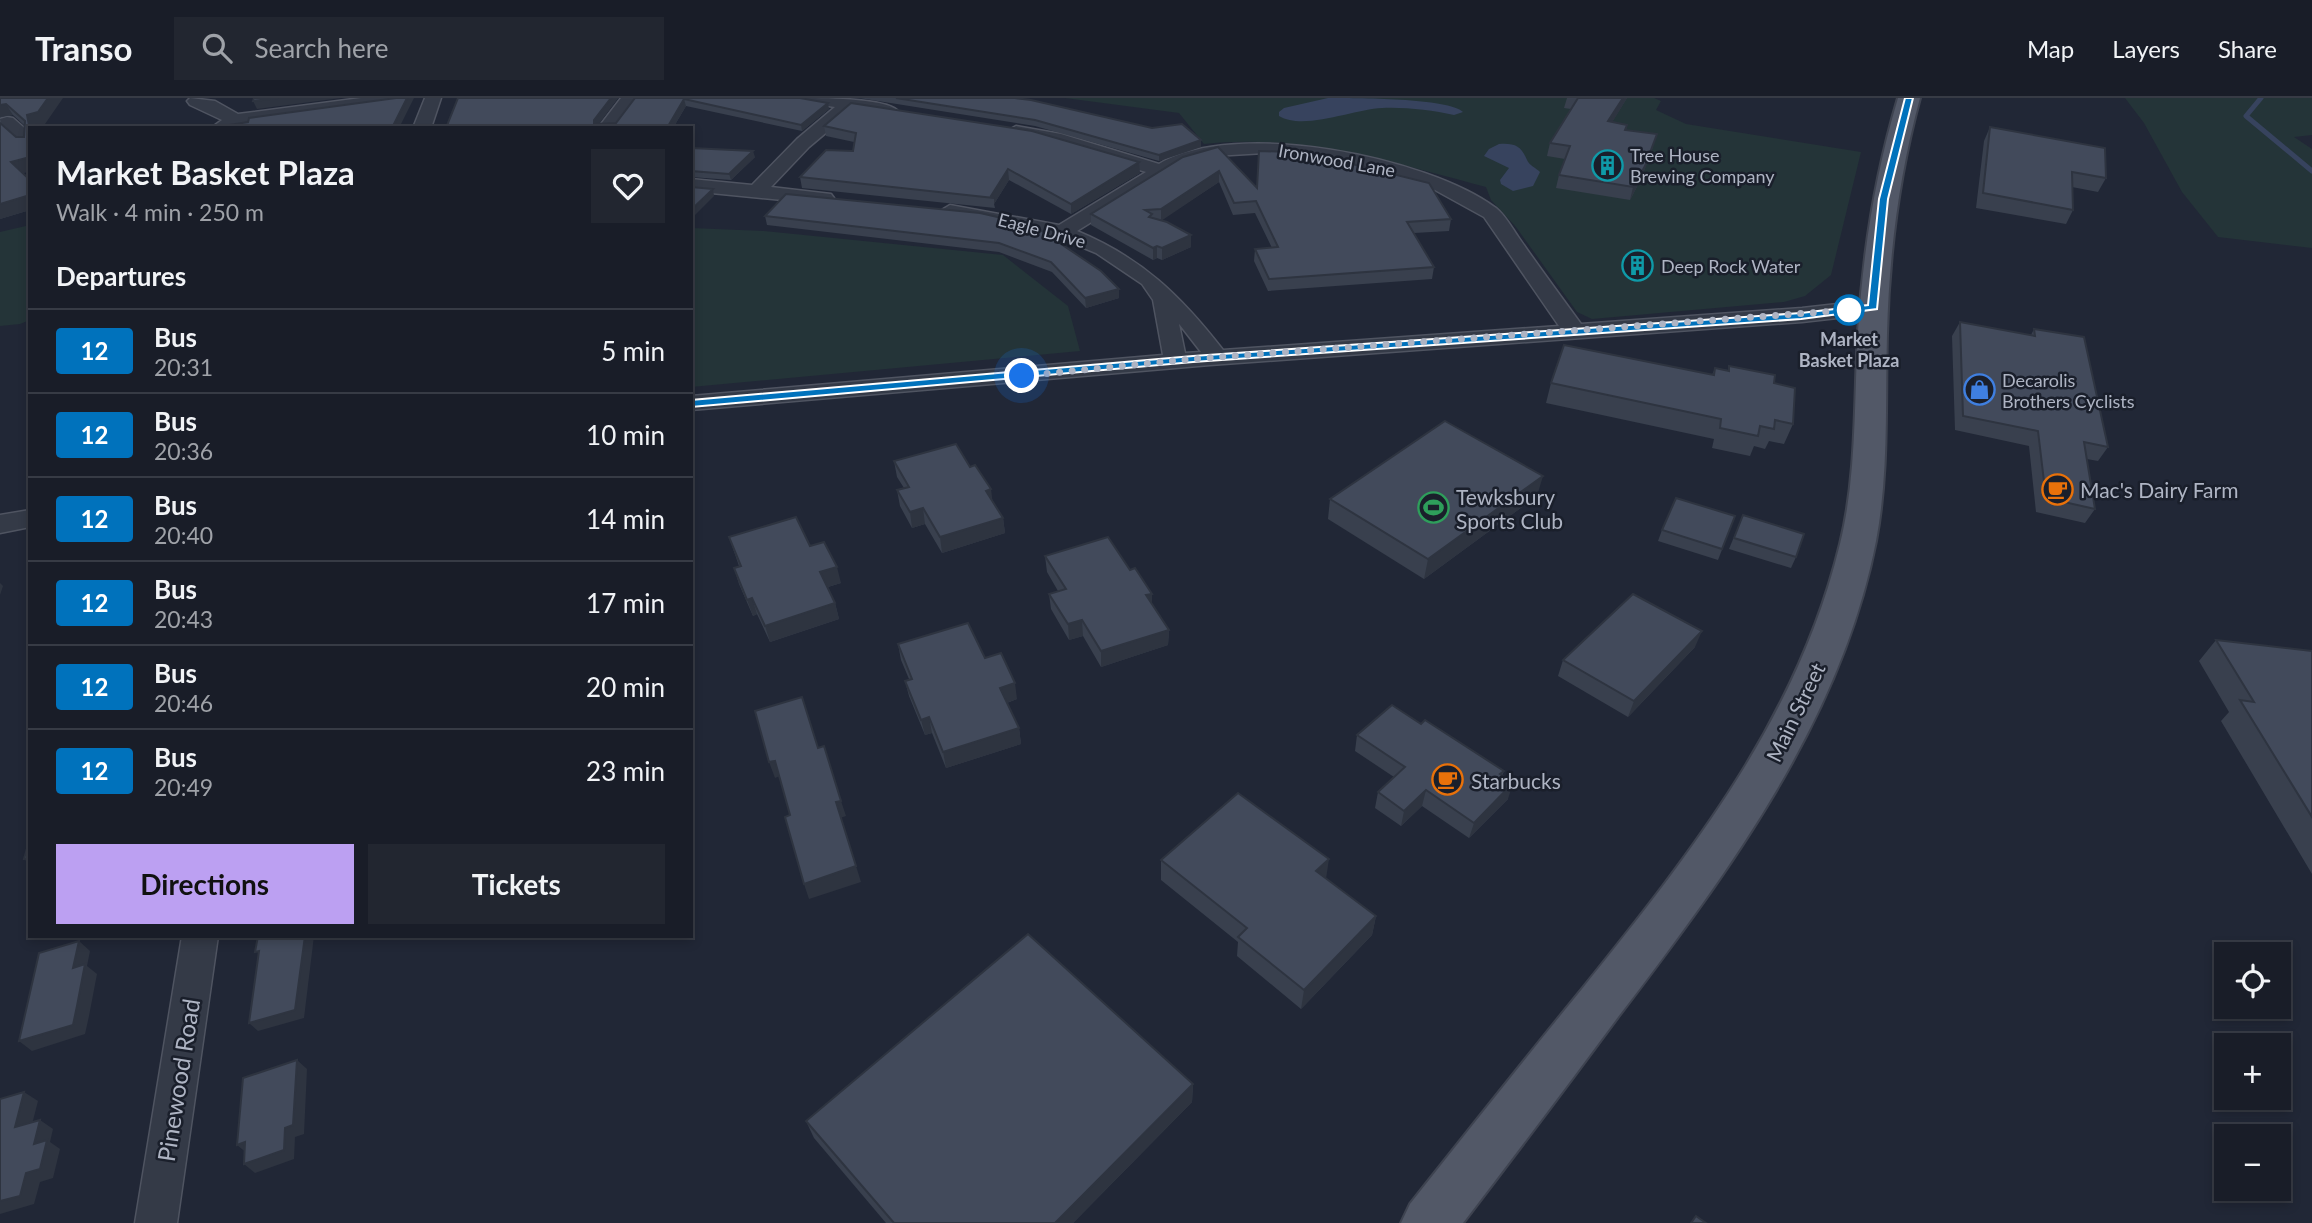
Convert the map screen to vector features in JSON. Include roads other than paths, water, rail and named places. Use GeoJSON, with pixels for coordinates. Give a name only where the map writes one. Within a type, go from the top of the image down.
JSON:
{"type":"FeatureCollection","features":[{"type":"Feature","properties":{"kind":"main road","name":"Main Street"},"geometry":{"type":"LineString","coordinates":[[1429,1223],[1634,961],[1707,863],[1755,794],[1818,668],[1839,611],[1859,537],[1866,467],[1873,307],[1883,199],[1909,98]]}},
{"type":"Feature","properties":{"kind":"street"},"geometry":{"type":"LineString","coordinates":[[203,103],[228,124],[399,98]]}},
{"type":"Feature","properties":{"kind":"street"},"geometry":{"type":"LineString","coordinates":[[423,126],[433,98]]}},
{"type":"Feature","properties":{"kind":"street"},"geometry":{"type":"LineString","coordinates":[[609,126],[630,98]]}},
{"type":"Feature","properties":{"kind":"street"},"geometry":{"type":"LineString","coordinates":[[808,98],[899,112]]}},
{"type":"Feature","properties":{"kind":"street"},"geometry":{"type":"LineString","coordinates":[[757,191],[803,143],[849,104]]}},
{"type":"Feature","properties":{"kind":"street"},"geometry":{"type":"LineString","coordinates":[[7,122],[28,140]]}},
{"type":"Feature","properties":{"kind":"street"},"geometry":{"type":"LineString","coordinates":[[1001,128],[1055,138],[1161,170]]}},
{"type":"Feature","properties":{"kind":"street","name":"Ironwood Lane"},"geometry":{"type":"LineString","coordinates":[[1062,232],[1161,170],[1188,157],[1234,148],[1299,150],[1418,176],[1491,213],[1574,331]]}},
{"type":"Feature","properties":{"kind":"street"},"geometry":{"type":"LineString","coordinates":[[693,185],[839,200]]}},
{"type":"Feature","properties":{"kind":"street","name":"Ironwood Lane"},"geometry":{"type":"LineString","coordinates":[[1461,198],[1484,227],[1548,332]]}},
{"type":"Feature","properties":{"kind":"street","name":"Eagle Drive"},"geometry":{"type":"LineString","coordinates":[[936,210],[999,217],[1062,232],[1124,261],[1149,280],[1164,299],[1188,320],[1217,357]]}},
{"type":"Feature","properties":{"kind":"street"},"geometry":{"type":"LineString","coordinates":[[1164,299],[1175,361]]}},
{"type":"Feature","properties":{"kind":"street"},"geometry":{"type":"LineString","coordinates":[[693,403],[1217,357],[1801,316],[1873,307]]}},
{"type":"Feature","properties":{"kind":"street"},"geometry":{"type":"LineString","coordinates":[[0,524],[28,519]]}},
{"type":"Feature","properties":{"kind":"street","name":"Pinewood Road"},"geometry":{"type":"LineString","coordinates":[[156,1223],[200,938]]}},
{"type":"Feature","properties":{"kind":"water"},"geometry":{"type":"Polygon","coordinates":[[[1328,98],[1421,101],[1455,107],[1463,112],[1454,115],[1391,108],[1302,121],[1279,116],[1279,112],[1284,108],[1328,98]]]}},
{"type":"Feature","properties":{"kind":"water"},"geometry":{"type":"Polygon","coordinates":[[[1499,144],[1517,146],[1529,163],[1540,172],[1533,186],[1513,191],[1501,184],[1500,180],[1509,168],[1484,156],[1489,149],[1499,144]]]}},
{"type":"Feature","properties":{"kind":"waterway"},"geometry":{"type":"LineString","coordinates":[[2261,98],[2246,116],[2312,171]]}},
{"type":"Feature","properties":{"kind":"place","name":"Tree House Brewing Company"},"geometry":{"type":"Point","coordinates":[1607,165]}},
{"type":"Feature","properties":{"kind":"place","name":"Deep Rock Water"},"geometry":{"type":"Point","coordinates":[1638,266]}},
{"type":"Feature","properties":{"kind":"place","name":"Market Basket Plaza"},"geometry":{"type":"Point","coordinates":[1849,310]}},
{"type":"Feature","properties":{"kind":"place","name":"Decarolis Brothers Cyclists"},"geometry":{"type":"Point","coordinates":[1979,390]}},
{"type":"Feature","properties":{"kind":"place","name":"Mac's Dairy Farm"},"geometry":{"type":"Point","coordinates":[2057,489]}},
{"type":"Feature","properties":{"kind":"place","name":"Tewksbury Sports Club"},"geometry":{"type":"Point","coordinates":[1433,508]}},
{"type":"Feature","properties":{"kind":"place","name":"Starbucks"},"geometry":{"type":"Point","coordinates":[1448,780]}}]}
